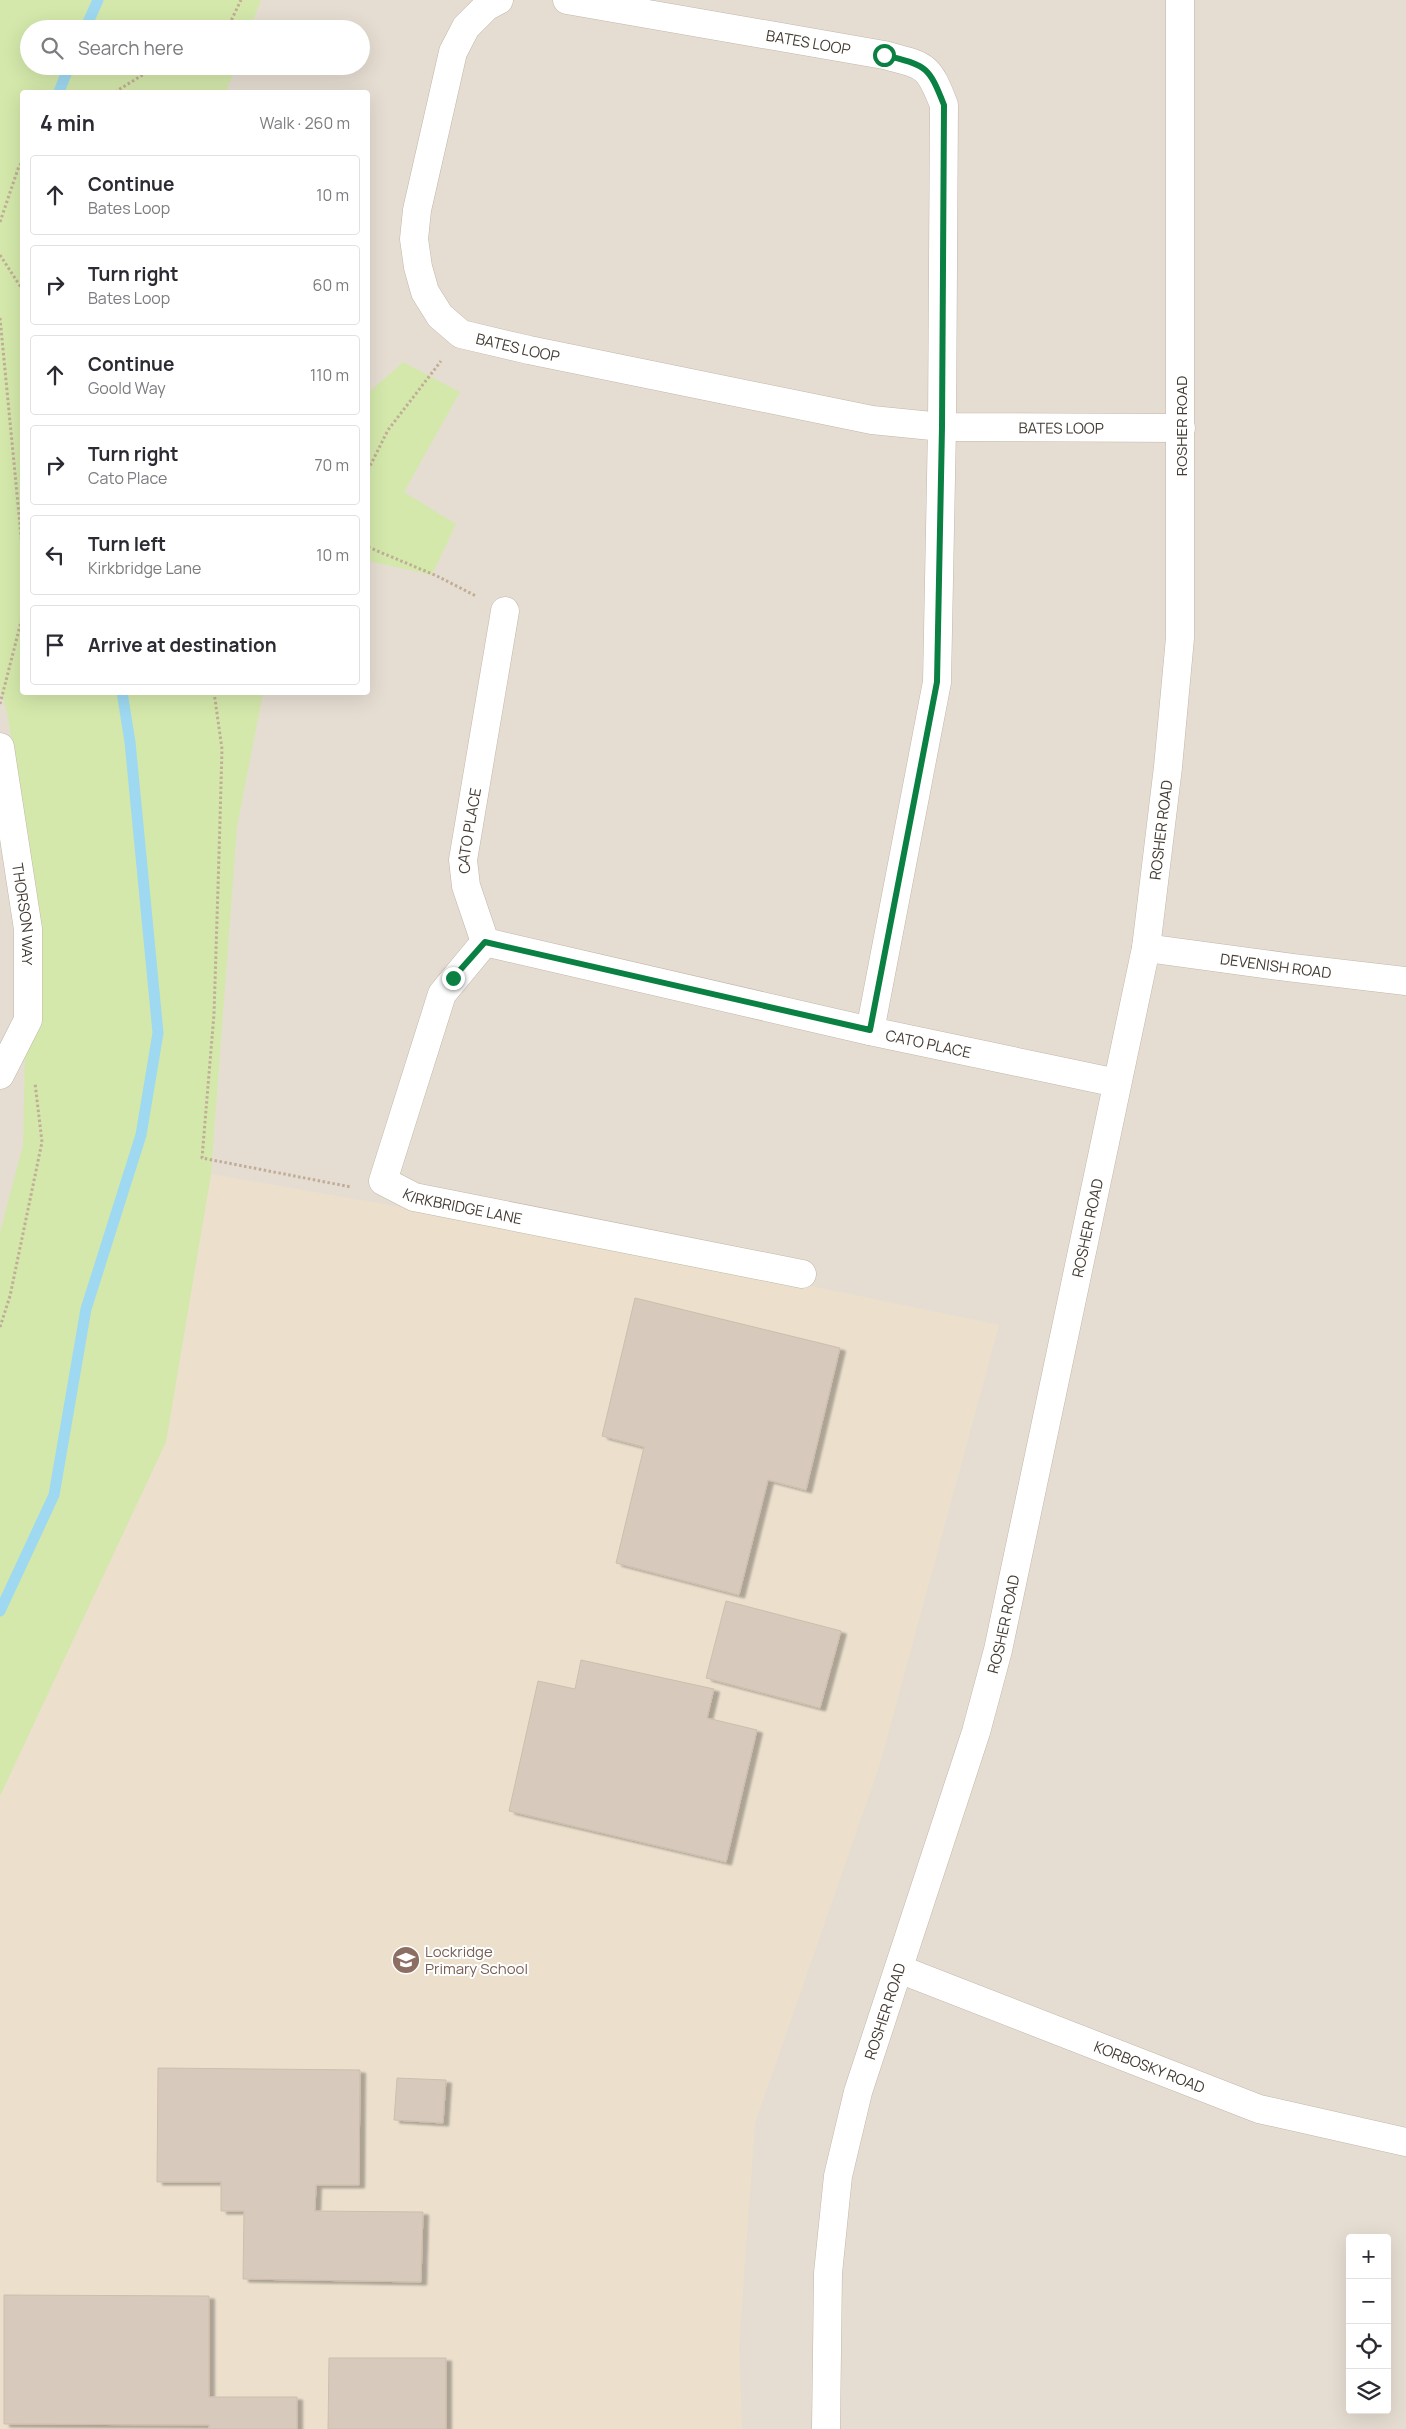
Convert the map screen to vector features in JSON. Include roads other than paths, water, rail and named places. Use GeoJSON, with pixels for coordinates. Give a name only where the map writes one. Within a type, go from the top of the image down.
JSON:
{"type":"FeatureCollection","features":[{"type":"Feature","properties":{"kind":"street","name":"BATES LOOP"},"geometry":{"type":"LineString","coordinates":[[499,0],[486,7],[466,27],[452,52],[417,210],[414,239],[418,267],[425,292],[440,316],[461,334],[822,412],[872,420],[942,427],[1181,428]]}},
{"type":"Feature","properties":{"kind":"street","name":"BATES LOOP"},"geometry":{"type":"LineString","coordinates":[[567,0],[884,55],[922,65],[935,80],[944,105],[942,427]]}},
{"type":"Feature","properties":{"kind":"street","name":"ROSHER ROAD"},"geometry":{"type":"LineString","coordinates":[[826,2429],[828,2273],[838,2176],[858,2092],[976,1732],[998,1650],[1146,948],[1168,767],[1180,638],[1180,0]]}},
{"type":"Feature","properties":{"kind":"street"},"geometry":{"type":"LineString","coordinates":[[870,1030],[937,682],[942,427]]}},
{"type":"Feature","properties":{"kind":"street","name":"CATO PLACE"},"geometry":{"type":"LineString","coordinates":[[505,611],[463,860],[466,886],[485,942],[870,1030],[1117,1083]]}},
{"type":"Feature","properties":{"kind":"street","name":"THORSON WAY"},"geometry":{"type":"LineString","coordinates":[[0,747],[28,929],[28,1020],[0,1075]]}},
{"type":"Feature","properties":{"kind":"street","name":"KIRKBRIDGE LANE"},"geometry":{"type":"LineString","coordinates":[[485,942],[442,994],[383,1181],[414,1197],[802,1274]]}},
{"type":"Feature","properties":{"kind":"street","name":"DEVENISH ROAD"},"geometry":{"type":"LineString","coordinates":[[1146,948],[1406,981]]}},
{"type":"Feature","properties":{"kind":"street","name":"KORBOSKY ROAD"},"geometry":{"type":"LineString","coordinates":[[899,1969],[1259,2110],[1406,2142]]}},
{"type":"Feature","properties":{"kind":"waterway"},"geometry":{"type":"LineString","coordinates":[[89,20],[98,0]]}},
{"type":"Feature","properties":{"kind":"waterway"},"geometry":{"type":"LineString","coordinates":[[60,90],[66,75]]}},
{"type":"Feature","properties":{"kind":"waterway"},"geometry":{"type":"LineString","coordinates":[[0,1611],[54,1495],[86,1309],[141,1135],[158,1033],[130,742],[122,695]]}},
{"type":"Feature","properties":{"kind":"place","name":"Lockridge Primary School"},"geometry":{"type":"Point","coordinates":[406,1960]}}]}
